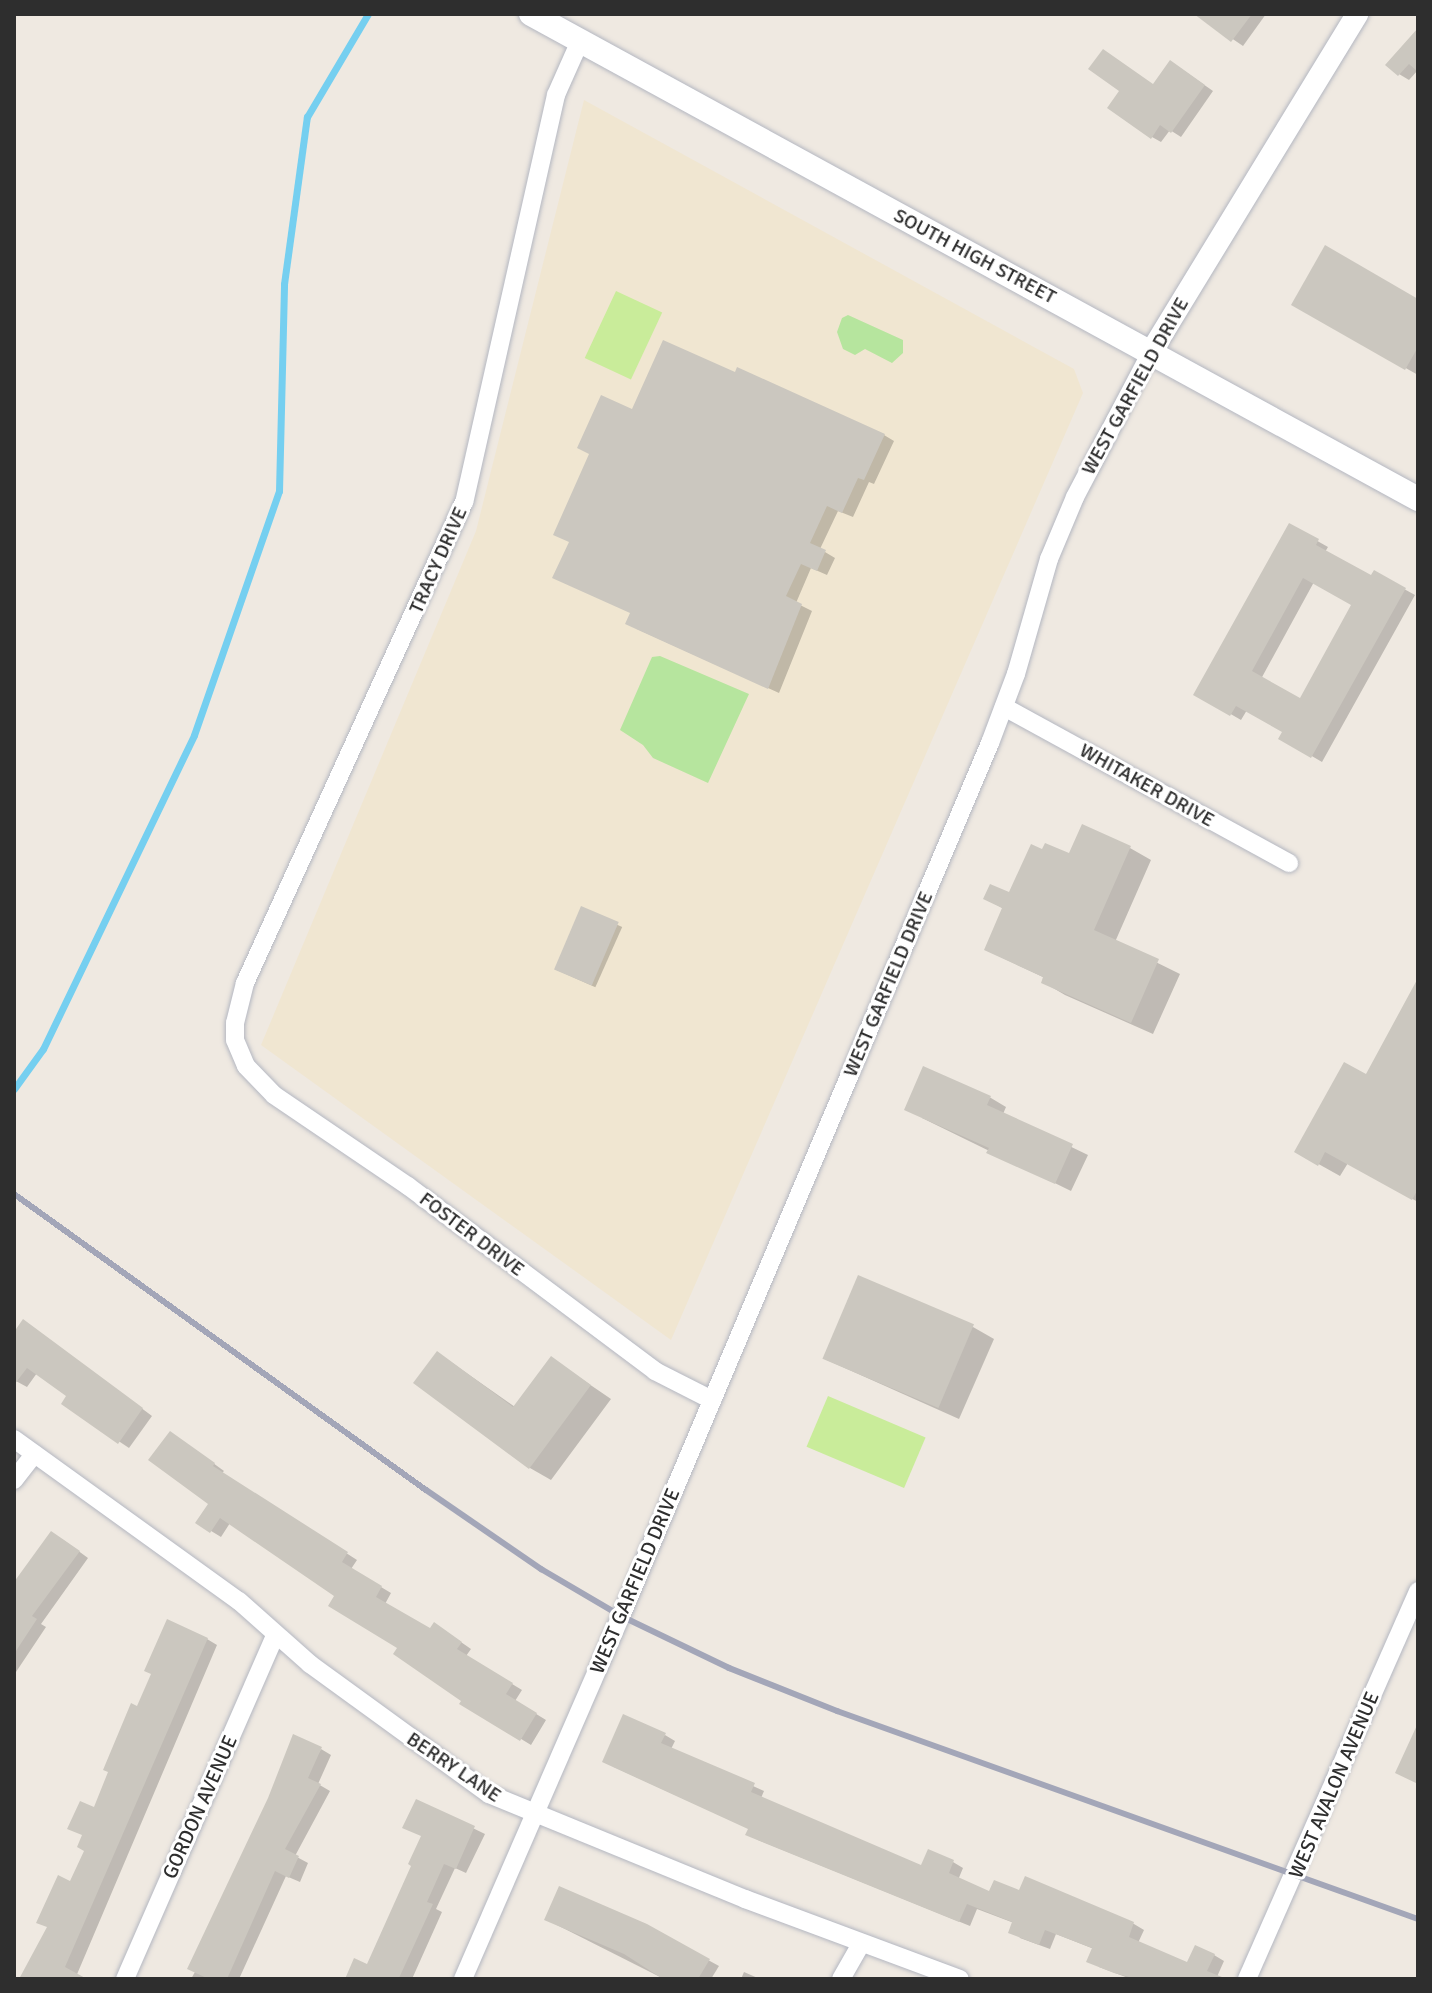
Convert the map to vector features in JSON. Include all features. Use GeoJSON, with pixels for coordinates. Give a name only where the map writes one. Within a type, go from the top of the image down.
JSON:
{"type":"FeatureCollection","features":[{"type":"Feature","properties":{"kind":"main road","name":"SOUTH HIGH STREET"},"geometry":{"type":"LineString","coordinates":[[531,14],[1418,499]]}},
{"type":"Feature","properties":{"kind":"street","name":"WEST GARFIELD DRIVE"},"geometry":{"type":"LineString","coordinates":[[463,1979],[712,1400],[1004,707],[1062,527],[1094,456],[1151,352],[1357,14]]}},
{"type":"Feature","properties":{"kind":"street","name":"TRACY DRIVE"},"geometry":{"type":"LineString","coordinates":[[241,1056],[235,1023],[245,983],[464,502],[556,95],[580,41]]}},
{"type":"Feature","properties":{"kind":"street","name":"WHITAKER DRIVE"},"geometry":{"type":"LineString","coordinates":[[1004,707],[1289,863]]}},
{"type":"Feature","properties":{"kind":"street","name":"FOSTER DRIVE"},"geometry":{"type":"LineString","coordinates":[[241,1056],[253,1076],[274,1095],[408,1186],[655,1371],[712,1400]]}},
{"type":"Feature","properties":{"kind":"street","name":"BERRY LANE"},"geometry":{"type":"LineString","coordinates":[[14,1439],[239,1601],[275,1636],[489,1794],[861,1944],[960,1979]]}},
{"type":"Feature","properties":{"kind":"street"},"geometry":{"type":"LineString","coordinates":[[14,1480],[34,1454]]}},
{"type":"Feature","properties":{"kind":"street","name":"WEST AVALON AVENUE"},"geometry":{"type":"LineString","coordinates":[[1247,1979],[1418,1591]]}},
{"type":"Feature","properties":{"kind":"street","name":"GORDON AVENUE"},"geometry":{"type":"LineString","coordinates":[[125,1979],[275,1636]]}},
{"type":"Feature","properties":{"kind":"street"},"geometry":{"type":"LineString","coordinates":[[841,1979],[861,1944]]}},
{"type":"Feature","properties":{"kind":"shaded area"},"geometry":{"type":"Polygon","coordinates":[[[584,100],[1074,369],[1083,393],[671,1340],[261,1045],[476,531],[584,100]]]}},
{"type":"Feature","properties":{"kind":"green space"},"geometry":{"type":"Polygon","coordinates":[[[616,291],[662,313],[631,380],[585,358],[616,291]]]}},
{"type":"Feature","properties":{"kind":"green space"},"geometry":{"type":"Polygon","coordinates":[[[848,315],[903,340],[903,353],[892,363],[865,349],[855,355],[843,349],[837,332],[842,318],[848,315]]]}},
{"type":"Feature","properties":{"kind":"green space"},"geometry":{"type":"Polygon","coordinates":[[[660,656],[749,694],[708,783],[653,758],[643,745],[620,730],[652,657],[660,656]]]}},
{"type":"Feature","properties":{"kind":"green space"},"geometry":{"type":"Polygon","coordinates":[[[828,1396],[926,1437],[904,1488],[807,1447],[828,1396]]]}},
{"type":"Feature","properties":{"kind":"building"},"geometry":{"type":"Polygon","coordinates":[[[1194,14],[1252,14],[1231,42],[1194,14]]]}},
{"type":"Feature","properties":{"kind":"building"},"geometry":{"type":"Polygon","coordinates":[[[1418,28],[1418,72],[1409,64],[1398,76],[1385,65],[1418,28]]]}},
{"type":"Feature","properties":{"kind":"building"},"geometry":{"type":"Polygon","coordinates":[[[1103,49],[1153,84],[1170,60],[1205,85],[1171,133],[1160,125],[1151,139],[1107,108],[1119,91],[1088,69],[1103,49]]]}},
{"type":"Feature","properties":{"kind":"building"},"geometry":{"type":"Polygon","coordinates":[[[1325,245],[1418,299],[1418,347],[1405,370],[1291,305],[1325,245]]]}},
{"type":"Feature","properties":{"kind":"building"},"geometry":{"type":"Polygon","coordinates":[[[663,340],[735,372],[737,367],[885,434],[864,480],[858,478],[842,513],[827,506],[810,543],[826,550],[817,571],[801,564],[786,596],[802,604],[768,689],[625,624],[630,613],[552,578],[569,542],[553,535],[589,454],[577,448],[601,395],[632,409],[663,340]]]}},
{"type":"Feature","properties":{"kind":"building"},"geometry":{"type":"Polygon","coordinates":[[[1289,523],[1319,539],[1316,545],[1371,575],[1374,570],[1406,588],[1311,758],[1278,739],[1282,732],[1236,706],[1230,716],[1193,695],[1289,523]],[[1303,578],[1252,671],[1300,698],[1351,605],[1303,578]]]}},
{"type":"Feature","properties":{"kind":"building"},"geometry":{"type":"Polygon","coordinates":[[[1082,824],[1131,846],[1094,930],[1159,959],[1131,1023],[1041,983],[1043,977],[984,950],[1002,908],[983,899],[990,884],[1009,892],[1031,844],[1042,849],[1045,843],[1069,853],[1082,824]]]}},
{"type":"Feature","properties":{"kind":"building"},"geometry":{"type":"Polygon","coordinates":[[[581,906],[619,922],[592,986],[554,970],[581,906]]]}},
{"type":"Feature","properties":{"kind":"building"},"geometry":{"type":"Polygon","coordinates":[[[1418,978],[1418,1189],[1412,1200],[1325,1152],[1318,1166],[1294,1152],[1344,1062],[1366,1074],[1418,978]]]}},
{"type":"Feature","properties":{"kind":"building"},"geometry":{"type":"Polygon","coordinates":[[[923,1066],[991,1096],[987,1105],[1073,1144],[1055,1184],[986,1153],[989,1148],[904,1110],[923,1066]]]}},
{"type":"Feature","properties":{"kind":"building"},"geometry":{"type":"Polygon","coordinates":[[[858,1275],[974,1324],[938,1408],[822,1359],[858,1275]]]}},
{"type":"Feature","properties":{"kind":"building"},"geometry":{"type":"Polygon","coordinates":[[[23,1319],[143,1408],[118,1444],[61,1404],[66,1396],[27,1368],[14,1385],[14,1332],[23,1319]]]}},
{"type":"Feature","properties":{"kind":"building"},"geometry":{"type":"Polygon","coordinates":[[[437,1351],[513,1407],[551,1356],[591,1385],[529,1469],[413,1383],[437,1351]]]}},
{"type":"Feature","properties":{"kind":"building"},"geometry":{"type":"Polygon","coordinates":[[[170,1431],[215,1463],[213,1466],[348,1552],[342,1562],[382,1586],[376,1597],[430,1628],[434,1622],[462,1642],[457,1649],[513,1683],[506,1694],[537,1713],[520,1741],[459,1704],[461,1701],[393,1654],[397,1648],[328,1606],[334,1596],[220,1518],[210,1533],[195,1523],[208,1504],[148,1460],[170,1431]]]}},
{"type":"Feature","properties":{"kind":"building"},"geometry":{"type":"Polygon","coordinates":[[[51,1531],[80,1551],[32,1616],[37,1619],[14,1654],[14,1582],[51,1531]]]}},
{"type":"Feature","properties":{"kind":"building"},"geometry":{"type":"Polygon","coordinates":[[[167,1619],[208,1638],[65,1967],[87,1979],[19,1979],[47,1927],[36,1923],[58,1875],[70,1881],[84,1851],[77,1847],[82,1835],[67,1829],[80,1801],[94,1807],[108,1772],[103,1770],[131,1703],[137,1706],[151,1674],[144,1671],[167,1619]]]}},
{"type":"Feature","properties":{"kind":"building"},"geometry":{"type":"Polygon","coordinates":[[[623,1714],[666,1733],[661,1743],[755,1783],[751,1792],[921,1865],[928,1849],[954,1860],[949,1873],[989,1891],[994,1880],[1019,1890],[1025,1876],[1134,1922],[1129,1937],[1187,1962],[1195,1945],[1215,1954],[1207,1971],[1227,1979],[1136,1979],[1114,1973],[1086,1962],[1092,1948],[1045,1930],[1039,1945],[1008,1933],[1012,1922],[967,1904],[959,1922],[745,1835],[748,1829],[602,1762],[623,1714]]]}},
{"type":"Feature","properties":{"kind":"building"},"geometry":{"type":"Polygon","coordinates":[[[1418,1723],[1418,1784],[1395,1773],[1418,1723]]]}},
{"type":"Feature","properties":{"kind":"building"},"geometry":{"type":"Polygon","coordinates":[[[293,1734],[322,1747],[308,1778],[321,1784],[285,1849],[299,1856],[289,1878],[275,1871],[227,1979],[209,1979],[187,1969],[268,1798],[293,1734]]]}},
{"type":"Feature","properties":{"kind":"building"},"geometry":{"type":"Polygon","coordinates":[[[416,1799],[475,1826],[456,1869],[444,1864],[427,1902],[433,1904],[399,1978],[402,1979],[345,1979],[354,1958],[367,1964],[411,1866],[408,1864],[421,1836],[402,1828],[416,1799]]]}},
{"type":"Feature","properties":{"kind":"building"},"geometry":{"type":"Polygon","coordinates":[[[559,1886],[647,1924],[710,1959],[698,1979],[663,1979],[624,1954],[544,1920],[559,1886]]]}},
{"type":"Feature","properties":{"kind":"waterway"},"geometry":{"type":"LineString","coordinates":[[14,1089],[43,1049],[194,735],[279,491],[284,284],[307,117],[368,14]]}},
{"type":"Feature","properties":{"kind":"railway"},"geometry":{"type":"LineString","coordinates":[[14,1194],[426,1490],[541,1569],[621,1616],[729,1668],[837,1711],[1418,1919]]}}]}
